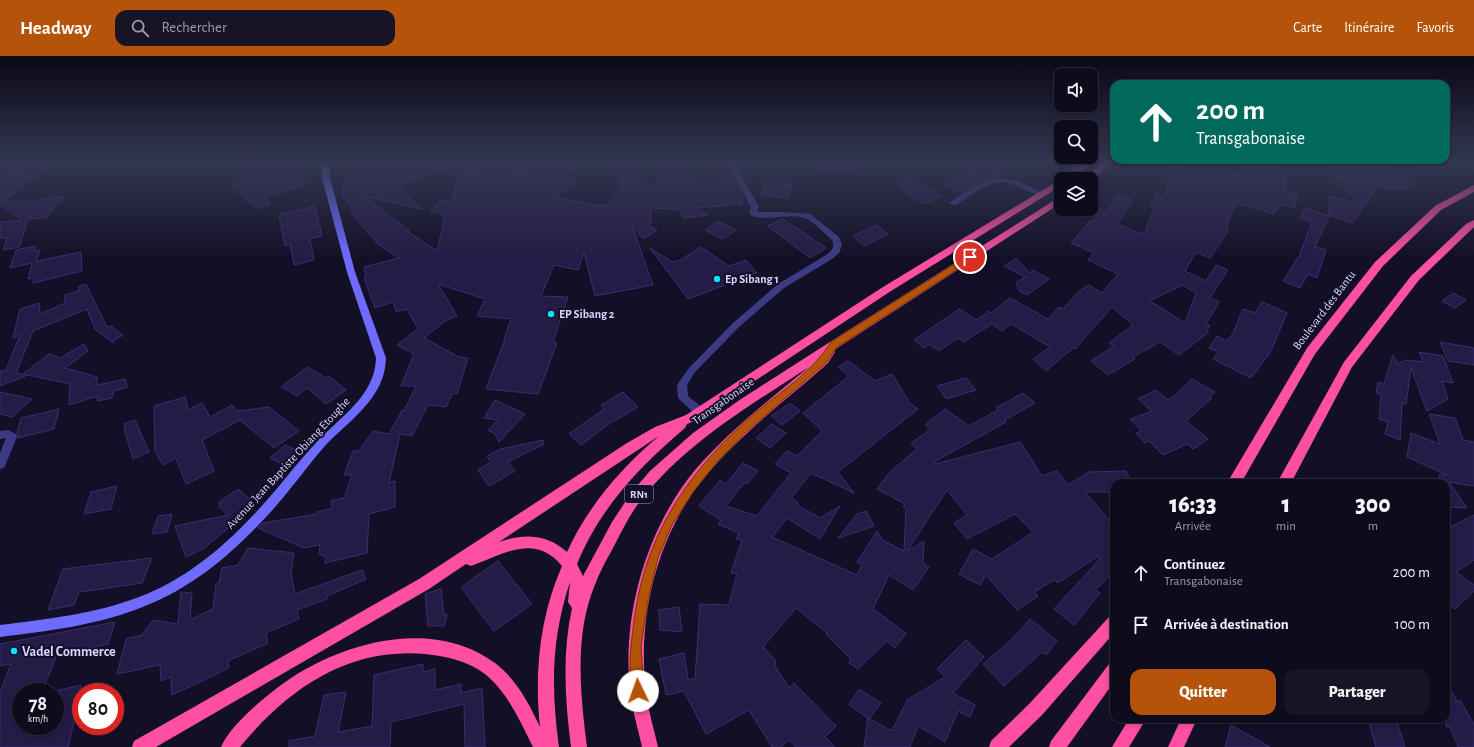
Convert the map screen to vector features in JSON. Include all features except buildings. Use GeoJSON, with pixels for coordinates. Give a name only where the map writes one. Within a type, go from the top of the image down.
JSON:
{"type":"FeatureCollection","features":[{"type":"Feature","properties":{"kind":"highway","name":"Transgabonaise"},"geometry":{"type":"LineString","coordinates":[[551,747],[546,704],[547,652],[554,607],[583,536],[600,508],[621,480],[654,448],[694,415],[887,289],[1042,194]]}},
{"type":"Feature","properties":{"kind":"highway","name":"Boulevard des Bantu"},"geometry":{"type":"LineString","coordinates":[[1236,479],[1311,351],[1379,264],[1438,208],[1463,194]]}},
{"type":"Feature","properties":{"kind":"highway","name":"Transgabonaise"},"geometry":{"type":"LineString","coordinates":[[579,747],[573,697],[575,644],[580,606],[588,582],[620,521],[636,497],[664,466],[707,429],[834,344],[1054,203]]}},
{"type":"Feature","properties":{"kind":"highway"},"geometry":{"type":"LineString","coordinates":[[1286,479],[1348,365],[1415,278],[1469,226],[1474,223]]}},
{"type":"Feature","properties":{"kind":"highway"},"geometry":{"type":"LineString","coordinates":[[650,747],[638,691],[636,646],[642,600],[653,558],[668,523],[689,489],[713,460],[742,430],[824,360],[834,344]]}},
{"type":"Feature","properties":{"kind":"highway"},"geometry":{"type":"LineString","coordinates":[[424,584],[631,447],[659,430],[694,415]]}},
{"type":"Feature","properties":{"kind":"highway"},"geometry":{"type":"LineString","coordinates":[[140,747],[424,584],[496,548],[526,542],[538,542],[556,548],[570,565],[577,578],[578,587],[569,640],[568,664],[568,681],[573,697]]}},
{"type":"Feature","properties":{"kind":"highway"},"geometry":{"type":"LineString","coordinates":[[997,747],[1036,709],[1110,626]]}},
{"type":"Feature","properties":{"kind":"highway"},"geometry":{"type":"LineString","coordinates":[[229,747],[241,730],[266,705],[299,681],[330,662],[361,651],[391,645],[421,645],[450,650],[474,659],[494,672],[517,697],[542,747]]}},
{"type":"Feature","properties":{"kind":"highway"},"geometry":{"type":"LineString","coordinates":[[1057,747],[1110,674]]}},
{"type":"Feature","properties":{"kind":"highway"},"geometry":{"type":"LineString","coordinates":[[1120,747],[1135,723]]}},
{"type":"Feature","properties":{"kind":"highway"},"geometry":{"type":"LineString","coordinates":[[1176,747],[1187,723]]}},
{"type":"Feature","properties":{"kind":"street","name":"Avenue Jean Baptiste Obiang Etoughe"},"geometry":{"type":"LineString","coordinates":[[0,631],[60,622],[124,608],[152,598],[178,584],[220,553],[252,525],[309,457],[371,393],[380,375],[382,366],[381,358],[351,272],[330,194]]}},
{"type":"Feature","properties":{"kind":"street"},"geometry":{"type":"LineString","coordinates":[[694,415],[683,398],[682,385],[692,370],[736,325],[762,302],[781,286],[829,257],[836,251],[838,245],[836,239],[806,216],[784,214],[762,215],[753,213],[755,208],[748,194]]}},
{"type":"Feature","properties":{"kind":"street"},"geometry":{"type":"LineString","coordinates":[[953,203],[967,194]]}},
{"type":"Feature","properties":{"kind":"street"},"geometry":{"type":"LineString","coordinates":[[0,435],[8,434],[12,437],[0,465]]}},
{"type":"Feature","properties":{"kind":"place","name":"Ep Sibang 1"},"geometry":{"type":"Point","coordinates":[717,279]}},
{"type":"Feature","properties":{"kind":"place","name":"EP Sibang 2"},"geometry":{"type":"Point","coordinates":[551,314]}},
{"type":"Feature","properties":{"kind":"place","name":"Vadel Commerce"},"geometry":{"type":"Point","coordinates":[14,651]}},
{"type":"Feature","properties":{"kind":"route"},"geometry":{"type":"LineString","coordinates":[[638,691],[636,646],[642,600],[653,558],[668,523],[689,489],[713,460],[742,430],[824,360],[834,344],[970,257]]}}]}
